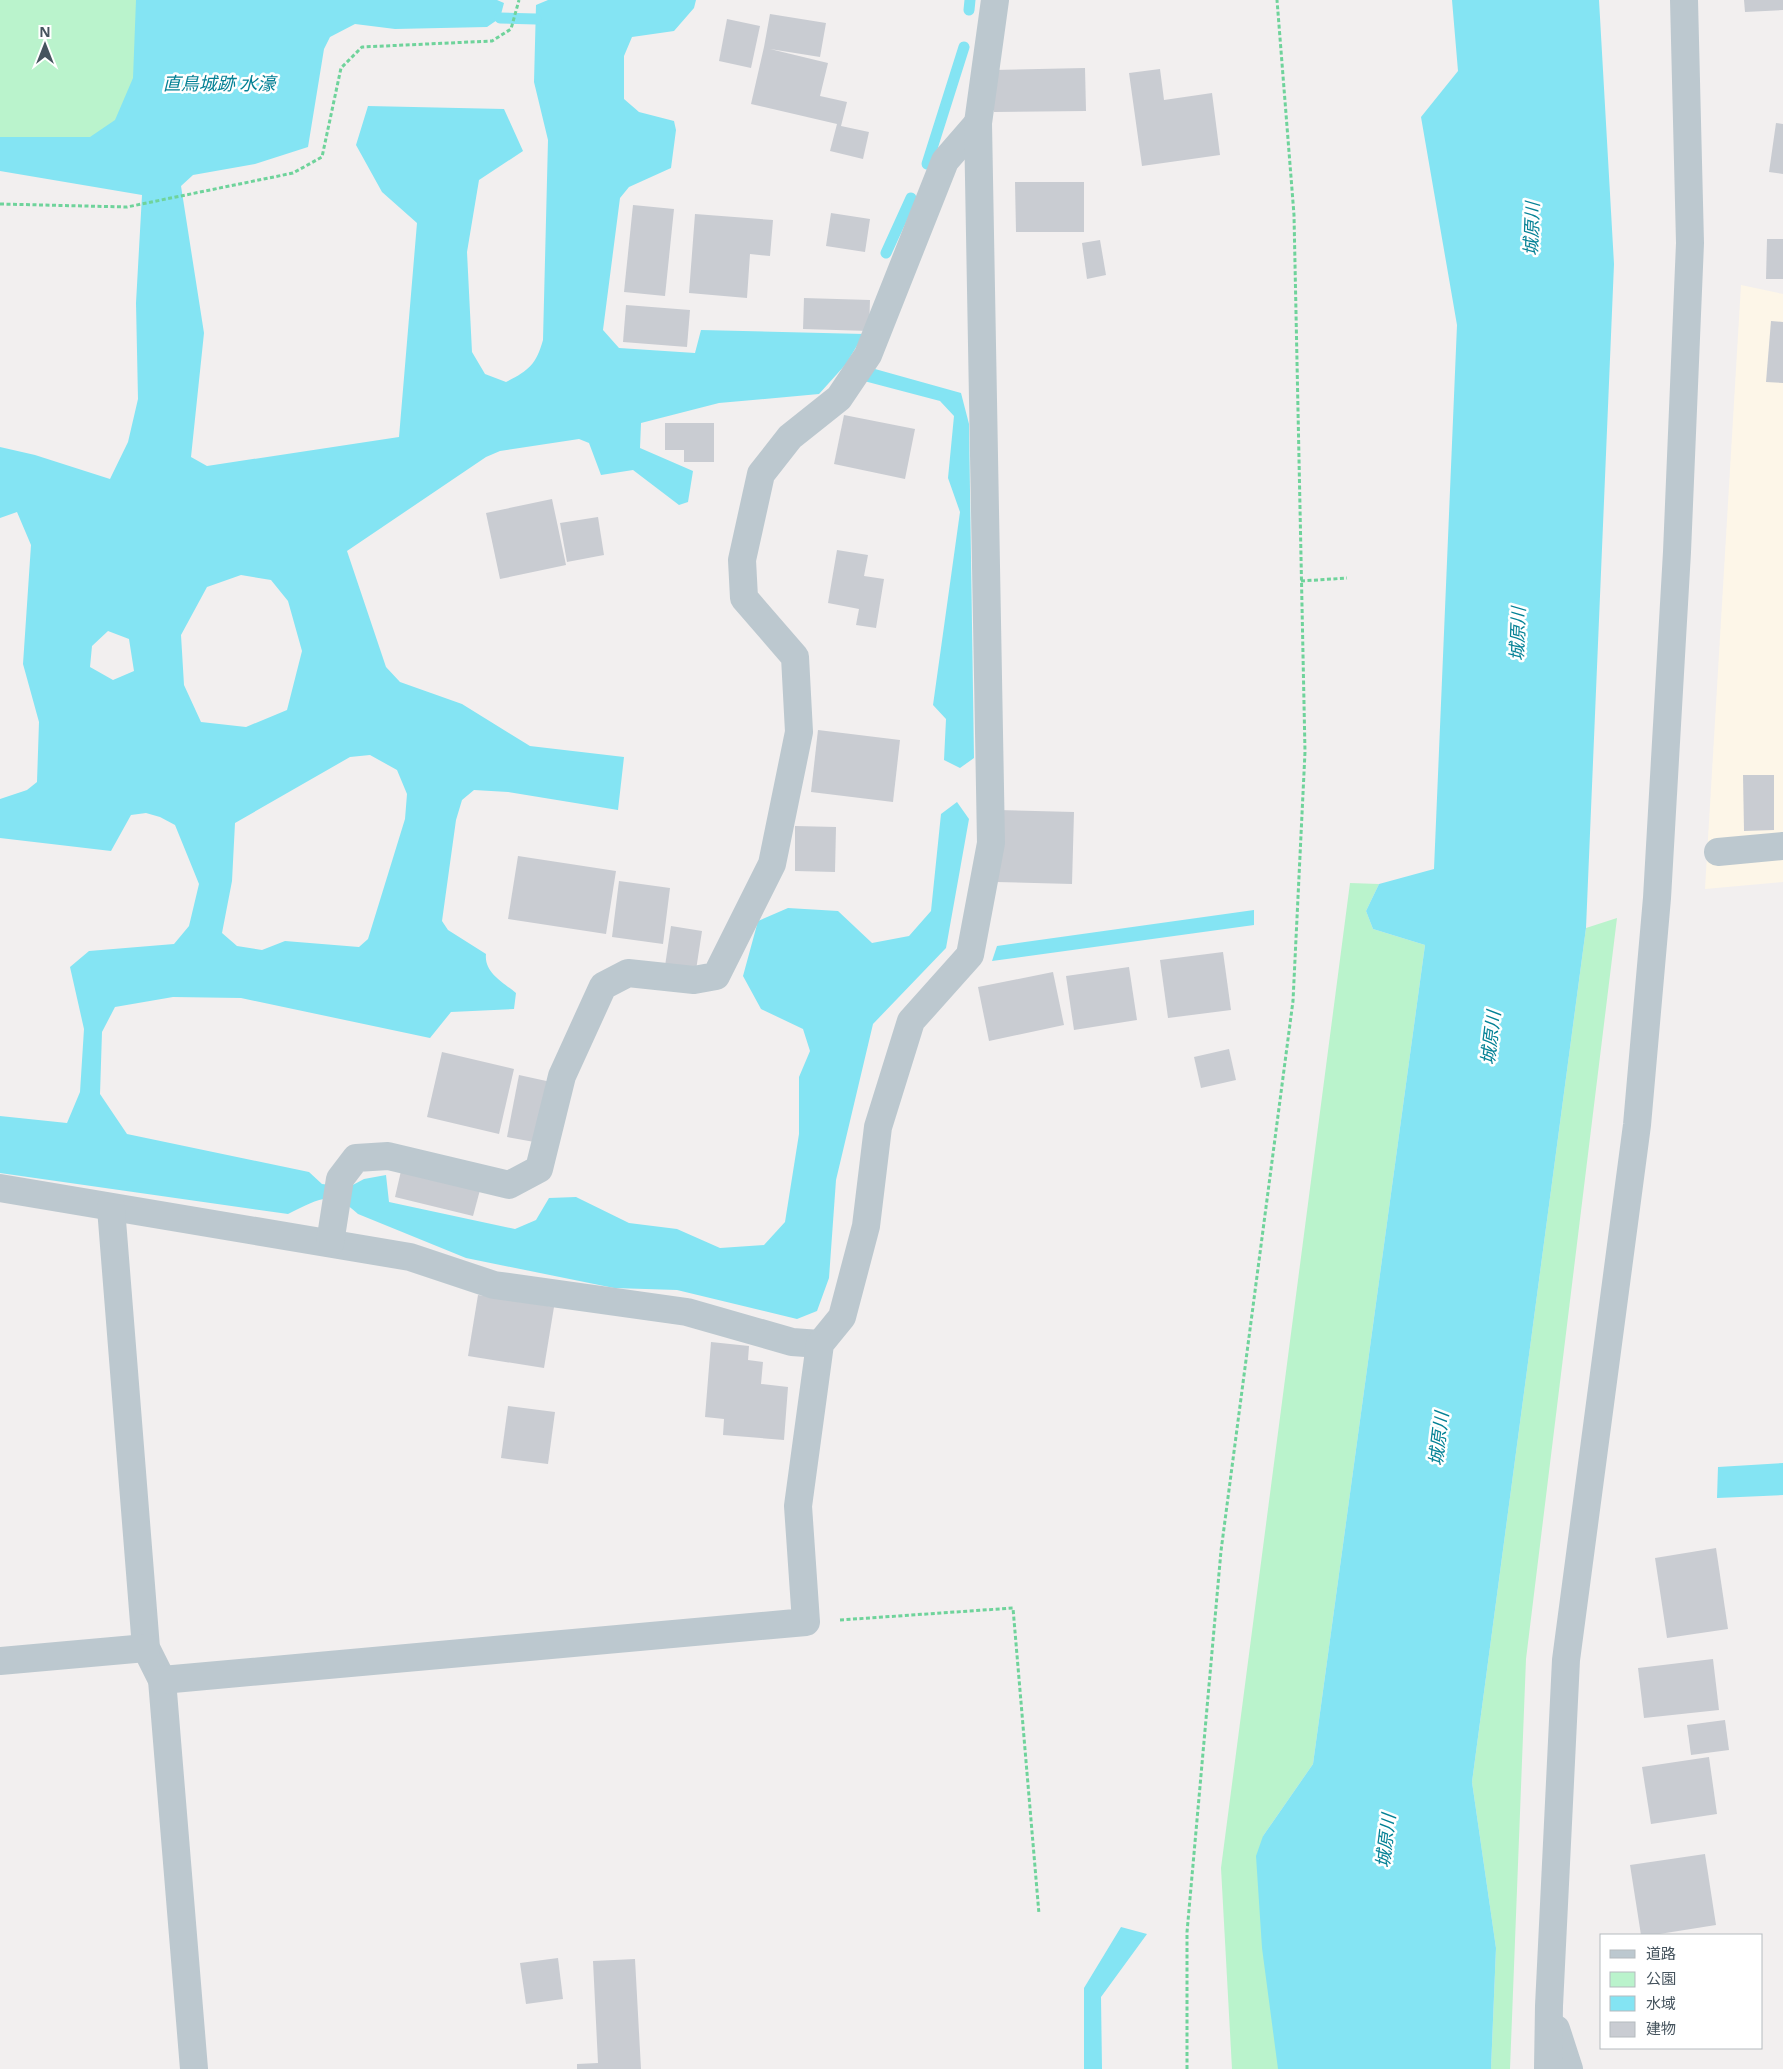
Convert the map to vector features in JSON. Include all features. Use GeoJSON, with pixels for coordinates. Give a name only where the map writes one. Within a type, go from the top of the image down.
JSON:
{"type":"FeatureCollection","features":[{"type":"Feature","properties":{"kind":"street"},"geometry":{"type":"LineString","coordinates":[[162,1680],[806,1622],[798,1506],[820,1344],[842,1317],[866,1226],[878,1127],[911,1021],[970,956],[991,843],[978,123],[995,0]]}},
{"type":"Feature","properties":{"kind":"street"},"geometry":{"type":"LineString","coordinates":[[1548,2069],[1549,2006],[1566,1660],[1637,1125],[1657,898],[1677,552],[1690,243],[1684,0]]}},
{"type":"Feature","properties":{"kind":"street"},"geometry":{"type":"LineString","coordinates":[[330,1243],[340,1179],[356,1158],[388,1156],[509,1185],[539,1169],[562,1076],[603,986],[628,973],[694,980],[716,976],[772,864],[799,732],[795,657],[744,598],[742,560],[761,474],[790,437],[839,398],[868,355],[945,161],[978,123]]}},
{"type":"Feature","properties":{"kind":"street"},"geometry":{"type":"LineString","coordinates":[[1718,852],[1783,846]]}},
{"type":"Feature","properties":{"kind":"street"},"geometry":{"type":"LineString","coordinates":[[0,1188],[410,1257],[494,1285],[687,1312],[792,1342],[820,1344]]}},
{"type":"Feature","properties":{"kind":"street"},"geometry":{"type":"LineString","coordinates":[[111,1208],[146,1648],[162,1680],[194,2069]]}},
{"type":"Feature","properties":{"kind":"street"},"geometry":{"type":"LineString","coordinates":[[0,1661],[146,1648]]}},
{"type":"Feature","properties":{"kind":"street"},"geometry":{"type":"LineString","coordinates":[[1549,2006],[1569,2069]]}},
{"type":"Feature","properties":{"kind":"path"},"geometry":{"type":"LineString","coordinates":[[0,204],[127,207],[293,173],[322,157],[341,68],[362,47],[492,41],[511,29],[519,0]]}},
{"type":"Feature","properties":{"kind":"path"},"geometry":{"type":"LineString","coordinates":[[1187,2069],[1187,1932],[1221,1551],[1292,1001],[1305,752],[1294,216],[1277,0]]}},
{"type":"Feature","properties":{"kind":"path"},"geometry":{"type":"LineString","coordinates":[[1301,581],[1346,578]]}},
{"type":"Feature","properties":{"kind":"path"},"geometry":{"type":"LineString","coordinates":[[806,1622],[1013,1608],[1039,1914]]}},
{"type":"Feature","properties":{"kind":"shaded area"},"geometry":{"type":"Polygon","coordinates":[[[1741,285],[1783,294],[1783,882],[1705,889],[1741,285]]]}},
{"type":"Feature","properties":{"kind":"green space"},"geometry":{"type":"Polygon","coordinates":[[[0,0],[163,0],[103,174],[0,165],[0,0]]]}},
{"type":"Feature","properties":{"kind":"green space"},"geometry":{"type":"Polygon","coordinates":[[[1350,883],[1379,884],[1366,911],[1373,929],[1425,945],[1313,1764],[1263,1836],[1303,2069],[1232,2069],[1221,1868],[1350,883]]]}},
{"type":"Feature","properties":{"kind":"green space"},"geometry":{"type":"Polygon","coordinates":[[[1617,918],[1526,1659],[1510,2069],[1491,2069],[1496,1948],[1472,1782],[1586,928],[1617,918]]]}},
{"type":"Feature","properties":{"kind":"water","name":"直鳥城跡 水濠"},"geometry":{"type":"Polygon","coordinates":[[[136,0],[497,0],[504,3],[500,18],[487,27],[395,29],[355,24],[330,37],[324,49],[308,147],[255,164],[193,175],[181,186],[204,333],[191,457],[207,466],[399,437],[417,223],[382,192],[356,145],[368,106],[504,109],[523,151],[479,180],[467,252],[472,352],[485,374],[506,382],[526,370],[537,356],[543,340],[548,140],[534,82],[536,5],[548,0],[696,0],[694,8],[674,31],[632,37],[624,56],[624,99],[639,112],[674,121],[676,130],[671,168],[629,187],[620,198],[603,330],[619,348],[695,353],[701,330],[864,334],[846,364],[819,394],[719,403],[641,423],[640,448],[693,471],[688,502],[679,505],[633,470],[601,475],[589,443],[579,439],[500,451],[486,457],[347,551],[386,667],[400,682],[462,704],[530,746],[624,757],[618,810],[508,792],[474,790],[462,800],[456,820],[442,921],[448,930],[486,954],[486,961],[491,972],[516,993],[514,1009],[451,1012],[430,1038],[241,998],[173,997],[115,1007],[102,1032],[100,1094],[127,1134],[309,1172],[322,1184],[349,1187],[364,1179],[386,1175],[389,1202],[515,1229],[536,1220],[549,1198],[576,1197],[629,1223],[677,1229],[720,1248],[764,1245],[785,1222],[799,1134],[799,1077],[810,1051],[803,1029],[761,1009],[743,976],[758,921],[788,908],[838,911],[872,943],[909,936],[931,911],[941,814],[957,802],[969,819],[946,948],[873,1024],[836,1180],[829,1278],[817,1311],[797,1319],[677,1290],[614,1288],[466,1258],[358,1214],[340,1201],[332,1199],[324,1199],[307,1204],[288,1214],[0,1173],[0,1116],[67,1123],[80,1092],[84,1029],[70,967],[89,951],[174,944],[189,926],[199,884],[175,825],[160,817],[146,813],[131,815],[111,851],[0,838],[0,799],[27,790],[37,782],[39,722],[23,664],[31,545],[17,512],[0,518],[0,447],[35,455],[110,479],[128,442],[138,399],[136,303],[142,195],[0,171],[0,137],[90,137],[115,120],[133,78],[136,0]],[[241,575],[207,587],[181,635],[184,685],[201,722],[246,727],[287,710],[302,651],[288,601],[271,580],[241,575]],[[108,631],[92,646],[90,667],[113,680],[134,671],[129,639],[108,631]],[[370,755],[350,757],[235,823],[232,881],[222,933],[237,946],[262,950],[285,941],[359,947],[368,939],[405,819],[407,794],[397,770],[370,755]]]}},
{"type":"Feature","properties":{"kind":"water","name":"城原川"},"geometry":{"type":"Polygon","coordinates":[[[1452,0],[1599,0],[1614,264],[1586,928],[1472,1782],[1496,1948],[1491,2069],[1278,2069],[1262,1948],[1256,1856],[1263,1836],[1313,1764],[1425,945],[1373,929],[1366,911],[1379,884],[1434,869],[1457,325],[1421,117],[1458,71],[1452,0]]]}},
{"type":"Feature","properties":{"kind":"water"},"geometry":{"type":"Polygon","coordinates":[[[875,369],[961,393],[969,424],[974,758],[960,768],[944,760],[946,719],[933,705],[960,512],[948,478],[954,416],[940,401],[864,381],[875,369]]]}},
{"type":"Feature","properties":{"kind":"water"},"geometry":{"type":"Polygon","coordinates":[[[1254,910],[1254,925],[992,961],[997,946],[1254,910]]]}},
{"type":"Feature","properties":{"kind":"water"},"geometry":{"type":"Polygon","coordinates":[[[1783,1463],[1783,1495],[1717,1498],[1718,1467],[1783,1463]]]}},
{"type":"Feature","properties":{"kind":"water"},"geometry":{"type":"Polygon","coordinates":[[[1121,1927],[1147,1934],[1101,1997],[1102,2069],[1084,2069],[1084,1988],[1121,1927]]]}},
{"type":"Feature","properties":{"kind":"building"},"geometry":{"type":"Polygon","coordinates":[[[1744,0],[1783,0],[1783,10],[1745,12],[1744,0]]]}},
{"type":"Feature","properties":{"kind":"building"},"geometry":{"type":"Polygon","coordinates":[[[770,14],[826,23],[820,57],[770,49],[828,63],[820,96],[847,102],[841,126],[869,132],[863,159],[830,151],[837,124],[751,104],[770,14]]]}},
{"type":"Feature","properties":{"kind":"building"},"geometry":{"type":"Polygon","coordinates":[[[727,19],[760,26],[751,68],[719,61],[727,19]]]}},
{"type":"Feature","properties":{"kind":"building"},"geometry":{"type":"Polygon","coordinates":[[[1085,68],[1086,111],[994,112],[993,70],[1085,68]]]}},
{"type":"Feature","properties":{"kind":"building"},"geometry":{"type":"Polygon","coordinates":[[[1160,69],[1164,100],[1212,93],[1220,155],[1142,166],[1129,73],[1160,69]]]}},
{"type":"Feature","properties":{"kind":"building"},"geometry":{"type":"Polygon","coordinates":[[[1776,123],[1783,124],[1783,174],[1769,172],[1776,123]]]}},
{"type":"Feature","properties":{"kind":"building"},"geometry":{"type":"Polygon","coordinates":[[[1015,182],[1084,182],[1084,232],[1016,232],[1015,182]]]}},
{"type":"Feature","properties":{"kind":"building"},"geometry":{"type":"Polygon","coordinates":[[[633,205],[674,209],[665,296],[624,292],[633,205]]]}},
{"type":"Feature","properties":{"kind":"building"},"geometry":{"type":"Polygon","coordinates":[[[831,213],[870,219],[865,252],[826,246],[831,213]]]}},
{"type":"Feature","properties":{"kind":"building"},"geometry":{"type":"Polygon","coordinates":[[[695,214],[773,220],[770,256],[750,254],[747,298],[689,293],[695,214]]]}},
{"type":"Feature","properties":{"kind":"building"},"geometry":{"type":"Polygon","coordinates":[[[1767,239],[1783,239],[1783,279],[1766,279],[1767,239]]]}},
{"type":"Feature","properties":{"kind":"building"},"geometry":{"type":"Polygon","coordinates":[[[1100,240],[1106,275],[1087,279],[1082,243],[1100,240]]]}},
{"type":"Feature","properties":{"kind":"building"},"geometry":{"type":"Polygon","coordinates":[[[804,298],[870,300],[869,331],[803,329],[804,298]]]}},
{"type":"Feature","properties":{"kind":"building"},"geometry":{"type":"Polygon","coordinates":[[[626,305],[690,310],[687,347],[623,342],[626,305]]]}},
{"type":"Feature","properties":{"kind":"building"},"geometry":{"type":"Polygon","coordinates":[[[1771,321],[1783,322],[1783,383],[1766,382],[1771,321]]]}},
{"type":"Feature","properties":{"kind":"building"},"geometry":{"type":"Polygon","coordinates":[[[844,415],[915,429],[905,479],[834,464],[844,415]]]}},
{"type":"Feature","properties":{"kind":"building"},"geometry":{"type":"Polygon","coordinates":[[[665,423],[714,423],[714,462],[684,462],[684,450],[665,450],[665,423]]]}},
{"type":"Feature","properties":{"kind":"building"},"geometry":{"type":"Polygon","coordinates":[[[552,499],[566,565],[500,579],[486,513],[552,499]]]}},
{"type":"Feature","properties":{"kind":"building"},"geometry":{"type":"Polygon","coordinates":[[[598,517],[604,555],[567,562],[560,523],[598,517]]]}},
{"type":"Feature","properties":{"kind":"building"},"geometry":{"type":"Polygon","coordinates":[[[837,550],[868,555],[864,576],[884,579],[876,628],[856,625],[859,609],[828,603],[837,550]]]}},
{"type":"Feature","properties":{"kind":"building"},"geometry":{"type":"Polygon","coordinates":[[[818,730],[900,740],[893,802],[811,792],[818,730]]]}},
{"type":"Feature","properties":{"kind":"building"},"geometry":{"type":"Polygon","coordinates":[[[1743,775],[1774,775],[1774,830],[1744,831],[1743,775]]]}},
{"type":"Feature","properties":{"kind":"building"},"geometry":{"type":"Polygon","coordinates":[[[998,810],[1074,812],[1072,884],[996,882],[998,810]]]}},
{"type":"Feature","properties":{"kind":"building"},"geometry":{"type":"Polygon","coordinates":[[[795,826],[836,827],[835,872],[795,871],[795,826]]]}},
{"type":"Feature","properties":{"kind":"building"},"geometry":{"type":"Polygon","coordinates":[[[518,856],[616,871],[606,934],[508,919],[518,856]]]}},
{"type":"Feature","properties":{"kind":"building"},"geometry":{"type":"Polygon","coordinates":[[[619,881],[670,888],[663,944],[612,937],[619,881]]]}},
{"type":"Feature","properties":{"kind":"building"},"geometry":{"type":"Polygon","coordinates":[[[671,926],[702,931],[696,970],[665,966],[671,926]]]}},
{"type":"Feature","properties":{"kind":"building"},"geometry":{"type":"Polygon","coordinates":[[[1223,952],[1231,1010],[1168,1018],[1160,960],[1223,952]]]}},
{"type":"Feature","properties":{"kind":"building"},"geometry":{"type":"Polygon","coordinates":[[[1129,967],[1137,1020],[1074,1030],[1066,976],[1129,967]]]}},
{"type":"Feature","properties":{"kind":"building"},"geometry":{"type":"Polygon","coordinates":[[[1053,972],[1064,1025],[989,1041],[978,987],[1053,972]]]}},
{"type":"Feature","properties":{"kind":"building"},"geometry":{"type":"Polygon","coordinates":[[[1229,1049],[1236,1080],[1201,1088],[1194,1057],[1229,1049]]]}},
{"type":"Feature","properties":{"kind":"building"},"geometry":{"type":"Polygon","coordinates":[[[442,1052],[514,1069],[499,1134],[427,1117],[442,1052]]]}},
{"type":"Feature","properties":{"kind":"building"},"geometry":{"type":"Polygon","coordinates":[[[519,1075],[551,1082],[540,1143],[507,1137],[519,1075]]]}},
{"type":"Feature","properties":{"kind":"building"},"geometry":{"type":"Polygon","coordinates":[[[401,1171],[480,1190],[473,1216],[395,1197],[401,1171]]]}},
{"type":"Feature","properties":{"kind":"building"},"geometry":{"type":"Polygon","coordinates":[[[478,1295],[554,1307],[544,1368],[468,1356],[478,1295]]]}},
{"type":"Feature","properties":{"kind":"building"},"geometry":{"type":"Polygon","coordinates":[[[711,1342],[749,1346],[748,1360],[763,1362],[761,1384],[788,1387],[784,1440],[723,1435],[724,1419],[705,1417],[711,1342]]]}},
{"type":"Feature","properties":{"kind":"building"},"geometry":{"type":"Polygon","coordinates":[[[508,1406],[555,1412],[548,1464],[501,1458],[508,1406]]]}},
{"type":"Feature","properties":{"kind":"building"},"geometry":{"type":"Polygon","coordinates":[[[1716,1548],[1728,1629],[1667,1638],[1655,1558],[1716,1548]]]}},
{"type":"Feature","properties":{"kind":"building"},"geometry":{"type":"Polygon","coordinates":[[[1713,1659],[1719,1710],[1644,1718],[1638,1668],[1713,1659]]]}},
{"type":"Feature","properties":{"kind":"building"},"geometry":{"type":"Polygon","coordinates":[[[1725,1720],[1729,1750],[1691,1755],[1687,1725],[1725,1720]]]}},
{"type":"Feature","properties":{"kind":"building"},"geometry":{"type":"Polygon","coordinates":[[[1709,1757],[1717,1814],[1651,1824],[1642,1767],[1709,1757]]]}},
{"type":"Feature","properties":{"kind":"building"},"geometry":{"type":"Polygon","coordinates":[[[1705,1854],[1716,1925],[1659,1934],[1641,1934],[1630,1865],[1705,1854]]]}},
{"type":"Feature","properties":{"kind":"building"},"geometry":{"type":"Polygon","coordinates":[[[558,1958],[563,1999],[526,2004],[520,1963],[558,1958]]]}},
{"type":"Feature","properties":{"kind":"building"},"geometry":{"type":"Polygon","coordinates":[[[635,1959],[641,2069],[577,2069],[577,2064],[598,2063],[593,1961],[635,1959]]]}},
{"type":"Feature","properties":{"kind":"waterway"},"geometry":{"type":"LineString","coordinates":[[969,10],[970,0]]}},
{"type":"Feature","properties":{"kind":"waterway"},"geometry":{"type":"LineString","coordinates":[[500,18],[536,19]]}},
{"type":"Feature","properties":{"kind":"waterway"},"geometry":{"type":"LineString","coordinates":[[927,164],[964,47]]}},
{"type":"Feature","properties":{"kind":"waterway"},"geometry":{"type":"LineString","coordinates":[[886,253],[911,198]]}}]}
